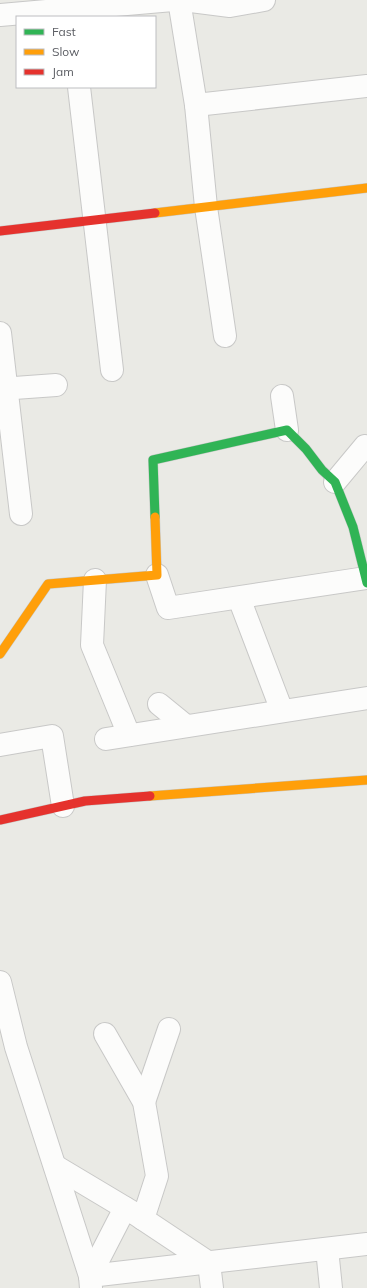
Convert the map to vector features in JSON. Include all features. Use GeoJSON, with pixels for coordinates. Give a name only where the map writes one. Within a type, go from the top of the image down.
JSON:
{"type":"FeatureCollection","features":[{"type":"Feature","properties":{"kind":"street"},"geometry":{"type":"LineString","coordinates":[[0,15],[70,13],[173,0]]}},
{"type":"Feature","properties":{"kind":"street"},"geometry":{"type":"LineString","coordinates":[[179,0],[196,105],[206,207],[225,336]]}},
{"type":"Feature","properties":{"kind":"street"},"geometry":{"type":"LineString","coordinates":[[183,0],[230,3],[264,0]]}},
{"type":"Feature","properties":{"kind":"street"},"geometry":{"type":"LineString","coordinates":[[196,105],[367,86]]}},
{"type":"Feature","properties":{"kind":"street"},"geometry":{"type":"LineString","coordinates":[[79,88],[112,370]]}},
{"type":"Feature","properties":{"kind":"street"},"geometry":{"type":"LineString","coordinates":[[0,231],[367,188]]}},
{"type":"Feature","properties":{"kind":"street"},"geometry":{"type":"LineString","coordinates":[[0,333],[3,388],[22,514]]}},
{"type":"Feature","properties":{"kind":"street"},"geometry":{"type":"LineString","coordinates":[[3,388],[56,385]]}},
{"type":"Feature","properties":{"kind":"street"},"geometry":{"type":"LineString","coordinates":[[282,396],[287,430],[306,449],[322,470],[335,482],[353,527],[367,580],[168,608],[157,575],[153,460],[287,430]]}},
{"type":"Feature","properties":{"kind":"street"},"geometry":{"type":"LineString","coordinates":[[335,482],[365,446]]}},
{"type":"Feature","properties":{"kind":"street"},"geometry":{"type":"LineString","coordinates":[[0,654],[48,584],[157,575]]}},
{"type":"Feature","properties":{"kind":"street"},"geometry":{"type":"LineString","coordinates":[[95,580],[92,645],[129,735]]}},
{"type":"Feature","properties":{"kind":"street"},"geometry":{"type":"LineString","coordinates":[[240,598],[282,711]]}},
{"type":"Feature","properties":{"kind":"street"},"geometry":{"type":"LineString","coordinates":[[106,739],[367,698]]}},
{"type":"Feature","properties":{"kind":"street"},"geometry":{"type":"LineString","coordinates":[[159,704],[186,726]]}},
{"type":"Feature","properties":{"kind":"street"},"geometry":{"type":"LineString","coordinates":[[0,745],[52,736],[63,806]]}},
{"type":"Feature","properties":{"kind":"street"},"geometry":{"type":"LineString","coordinates":[[0,820],[85,801],[367,780]]}},
{"type":"Feature","properties":{"kind":"street"},"geometry":{"type":"LineString","coordinates":[[0,982],[16,1047],[91,1282]]}},
{"type":"Feature","properties":{"kind":"street"},"geometry":{"type":"LineString","coordinates":[[144,1102],[169,1029]]}},
{"type":"Feature","properties":{"kind":"street"},"geometry":{"type":"LineString","coordinates":[[104,1034],[144,1102],[157,1176],[143,1219]]}},
{"type":"Feature","properties":{"kind":"street"},"geometry":{"type":"LineString","coordinates":[[55,1166],[143,1219],[209,1263],[212,1288]]}},
{"type":"Feature","properties":{"kind":"street"},"geometry":{"type":"LineString","coordinates":[[91,1282],[125,1208]]}},
{"type":"Feature","properties":{"kind":"street"},"geometry":{"type":"LineString","coordinates":[[91,1282],[209,1263],[367,1244]]}},
{"type":"Feature","properties":{"kind":"street"},"geometry":{"type":"LineString","coordinates":[[327,1249],[331,1288]]}},
{"type":"Feature","properties":{"kind":"traffic: fast"},"geometry":{"type":"LineString","coordinates":[[155,517],[153,460],[287,430],[306,449],[322,470],[335,482],[353,527],[367,583]]}},
{"type":"Feature","properties":{"kind":"traffic: slow"},"geometry":{"type":"LineString","coordinates":[[155,213],[367,188]]}},
{"type":"Feature","properties":{"kind":"traffic: slow"},"geometry":{"type":"LineString","coordinates":[[0,654],[48,584],[157,575],[155,517]]}},
{"type":"Feature","properties":{"kind":"traffic: slow"},"geometry":{"type":"LineString","coordinates":[[150,796],[367,780]]}},
{"type":"Feature","properties":{"kind":"traffic: jam"},"geometry":{"type":"LineString","coordinates":[[0,231],[155,213]]}},
{"type":"Feature","properties":{"kind":"traffic: jam"},"geometry":{"type":"LineString","coordinates":[[0,820],[85,801],[150,796]]}}]}
